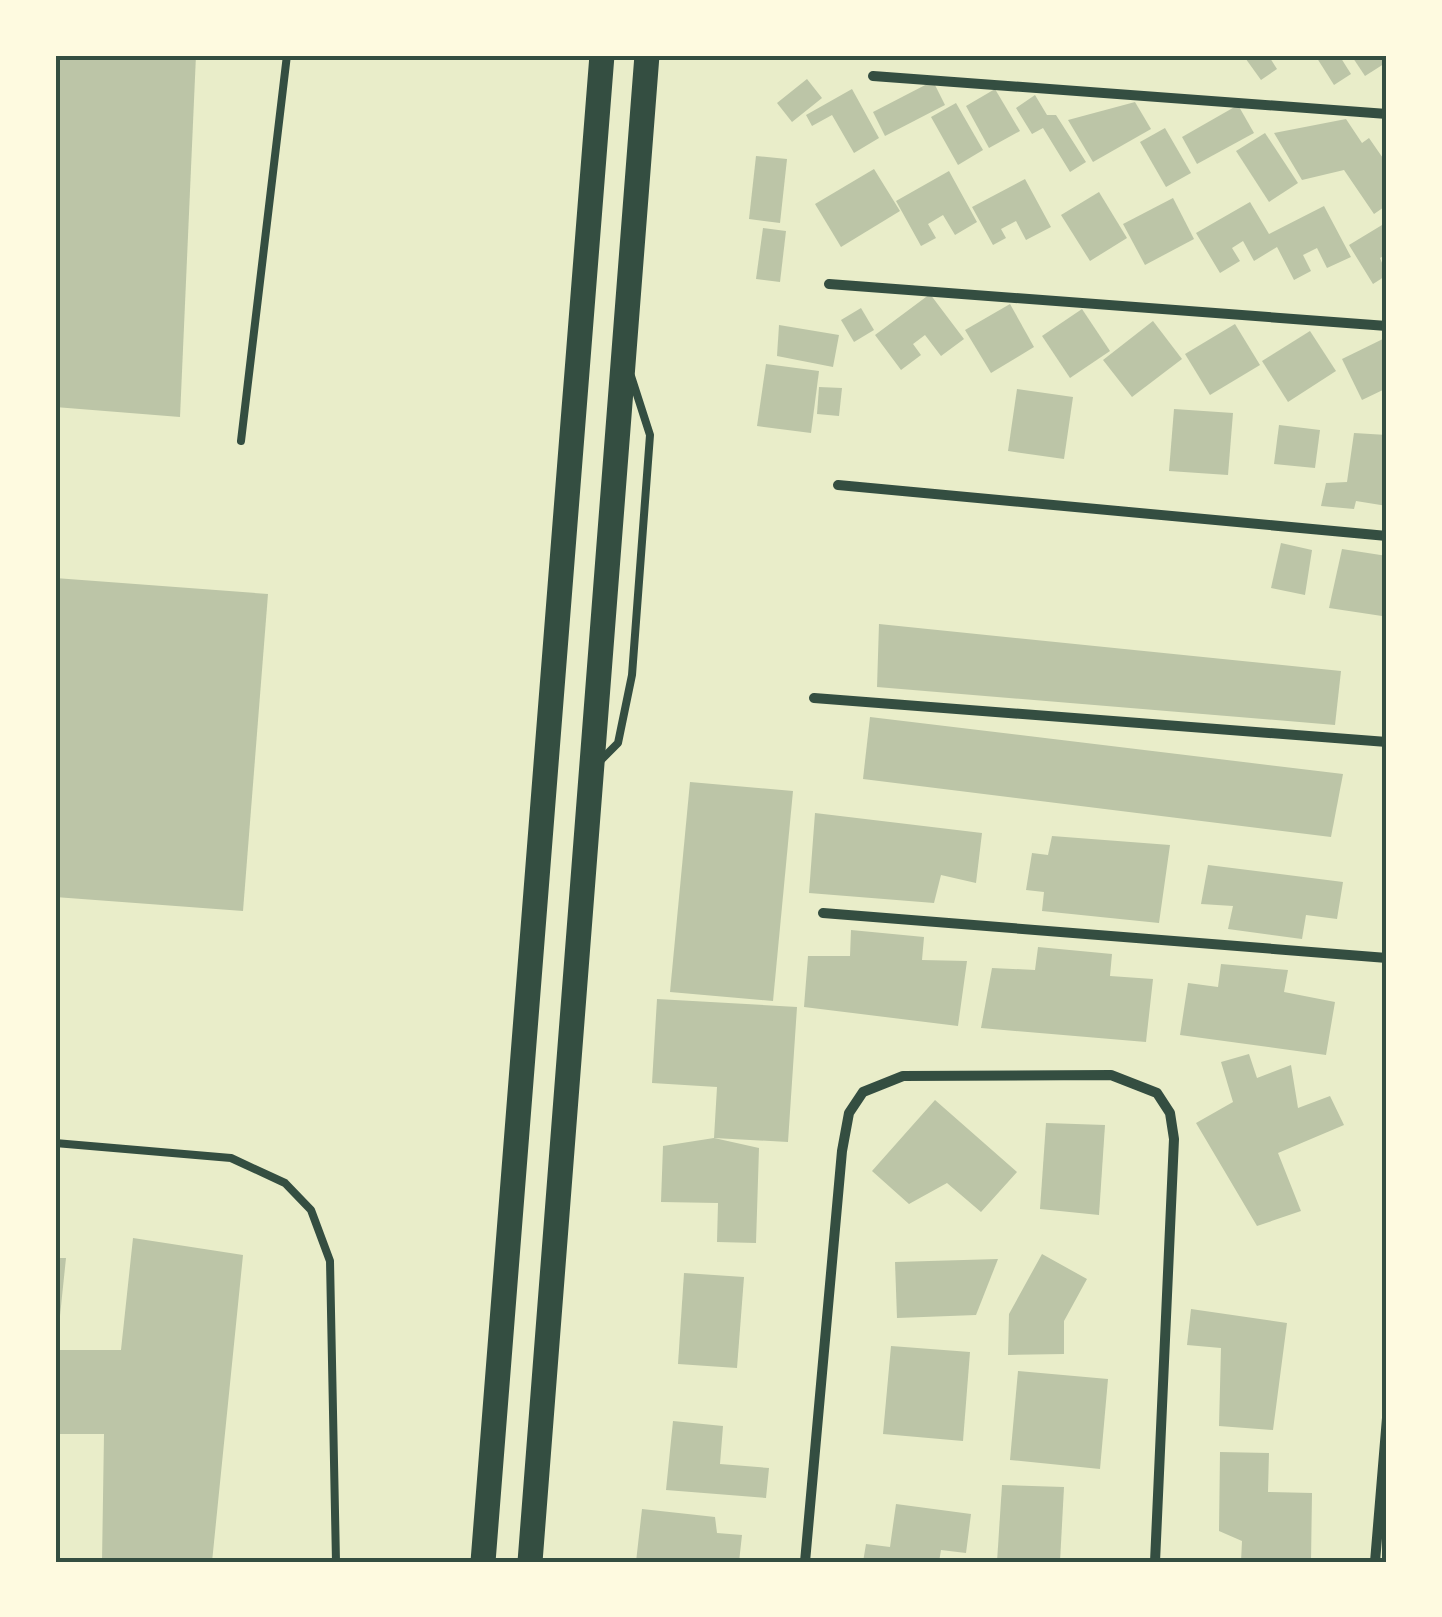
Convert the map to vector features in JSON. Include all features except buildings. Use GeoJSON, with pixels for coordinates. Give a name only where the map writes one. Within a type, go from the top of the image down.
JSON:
{"type":"FeatureCollection","features":[{"type":"Feature","properties":{"kind":"main road"},"geometry":{"type":"LineString","coordinates":[[482,1562],[602,55]]}},
{"type":"Feature","properties":{"kind":"main road"},"geometry":{"type":"LineString","coordinates":[[530,1562],[588,774],[647,55]]}},
{"type":"Feature","properties":{"kind":"street"},"geometry":{"type":"LineString","coordinates":[[873,76],[1387,114]]}},
{"type":"Feature","properties":{"kind":"street"},"geometry":{"type":"LineString","coordinates":[[828,284],[1387,326]]}},
{"type":"Feature","properties":{"kind":"street"},"geometry":{"type":"LineString","coordinates":[[838,485],[1387,536]]}},
{"type":"Feature","properties":{"kind":"street"},"geometry":{"type":"LineString","coordinates":[[814,698],[1387,742]]}},
{"type":"Feature","properties":{"kind":"street"},"geometry":{"type":"LineString","coordinates":[[823,913],[1387,958]]}},
{"type":"Feature","properties":{"kind":"street"},"geometry":{"type":"LineString","coordinates":[[805,1562],[842,1151],[850,1113],[863,1092],[903,1076],[1092,1075],[1121,1078],[1157,1094],[1170,1113],[1174,1139],[1155,1562]]}},
{"type":"Feature","properties":{"kind":"street"},"geometry":{"type":"LineString","coordinates":[[1375,1562],[1387,1418]]}},
{"type":"Feature","properties":{"kind":"lane"},"geometry":{"type":"LineString","coordinates":[[242,441],[287,55]]}},
{"type":"Feature","properties":{"kind":"lane"},"geometry":{"type":"LineString","coordinates":[[588,774],[618,743],[632,675],[650,435],[642,400],[622,358]]}},
{"type":"Feature","properties":{"kind":"lane"},"geometry":{"type":"LineString","coordinates":[[55,1143],[231,1158],[286,1183],[311,1210],[330,1261],[336,1562]]}}]}
